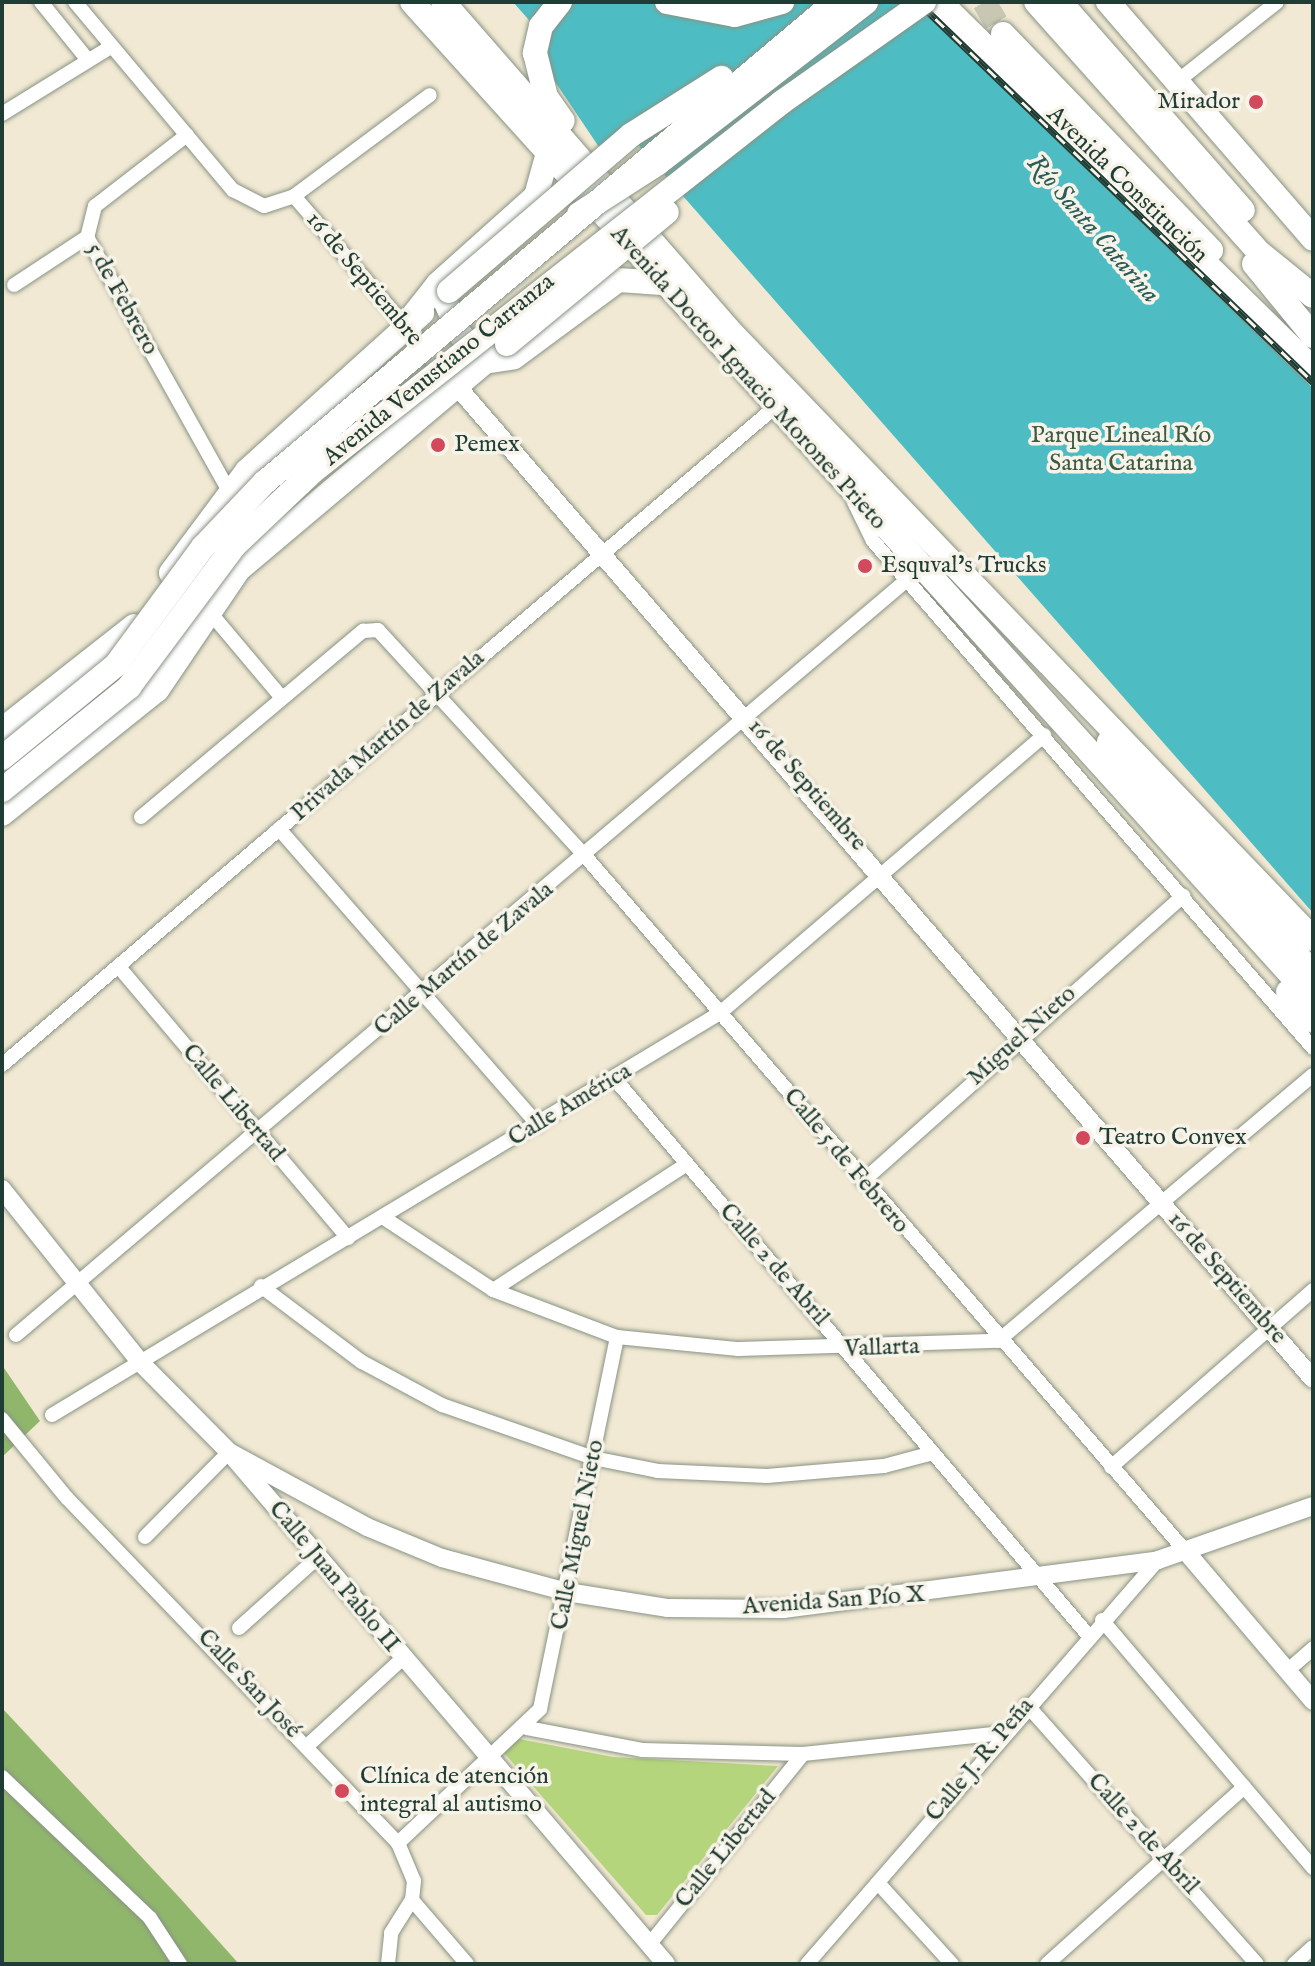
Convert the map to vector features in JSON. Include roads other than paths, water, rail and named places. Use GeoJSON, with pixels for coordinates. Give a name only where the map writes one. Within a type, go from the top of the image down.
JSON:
{"type":"FeatureCollection","features":[{"type":"Feature","properties":{"kind":"main road","name":"Avenida Doctor Ignacio Morones Prieto"},"geometry":{"type":"LineString","coordinates":[[412,2],[848,491],[1213,890],[1310,986]]}},
{"type":"Feature","properties":{"kind":"main road","name":"Avenida Doctor Ignacio Morones Prieto"},"geometry":{"type":"LineString","coordinates":[[443,2],[818,422],[1313,939]]}},
{"type":"Feature","properties":{"kind":"main road"},"geometry":{"type":"LineString","coordinates":[[560,2],[541,26],[536,64],[546,97],[573,134],[818,422]]}},
{"type":"Feature","properties":{"kind":"main road"},"geometry":{"type":"LineString","coordinates":[[667,2],[735,15],[782,2]]}},
{"type":"Feature","properties":{"kind":"main road","name":"Avenida Venustiano Carranza"},"geometry":{"type":"LineString","coordinates":[[2,758],[116,665],[203,547],[265,482],[579,214],[835,2]]}},
{"type":"Feature","properties":{"kind":"main road"},"geometry":{"type":"LineString","coordinates":[[579,214],[658,163],[866,2]]}},
{"type":"Feature","properties":{"kind":"main road","name":"Avenida Venustiano Carranza"},"geometry":{"type":"LineString","coordinates":[[2,790],[129,687],[268,510],[710,158],[924,2]]}},
{"type":"Feature","properties":{"kind":"main road","name":"Avenida Constitución"},"geometry":{"type":"LineString","coordinates":[[940,2],[1313,369]]}},
{"type":"Feature","properties":{"kind":"main road"},"geometry":{"type":"LineString","coordinates":[[1036,2],[1260,253],[1313,294]]}},
{"type":"Feature","properties":{"kind":"main road"},"geometry":{"type":"LineString","coordinates":[[1060,2],[1313,294]]}},
{"type":"Feature","properties":{"kind":"main road"},"geometry":{"type":"LineString","coordinates":[[1108,2],[1179,80],[1313,239]]}},
{"type":"Feature","properties":{"kind":"main road"},"geometry":{"type":"LineString","coordinates":[[1003,34],[1189,222],[1216,272]]}},
{"type":"Feature","properties":{"kind":"main road"},"geometry":{"type":"LineString","coordinates":[[2,730],[104,656],[145,613],[229,491],[405,326],[651,120],[777,49]]}},
{"type":"Feature","properties":{"kind":"main road"},"geometry":{"type":"LineString","coordinates":[[1138,119],[1313,336]]}},
{"type":"Feature","properties":{"kind":"main road"},"geometry":{"type":"LineString","coordinates":[[405,326],[438,284],[536,196],[548,153]]}},
{"type":"Feature","properties":{"kind":"main road"},"geometry":{"type":"LineString","coordinates":[[2,814],[142,706],[181,659],[208,610],[239,569],[667,212],[710,158]]}},
{"type":"Feature","properties":{"kind":"main road"},"geometry":{"type":"LineString","coordinates":[[484,362],[514,357],[618,280],[662,283]]}},
{"type":"Feature","properties":{"kind":"main road"},"geometry":{"type":"LineString","coordinates":[[446,294],[460,334],[484,362]]}},
{"type":"Feature","properties":{"kind":"main road"},"geometry":{"type":"LineString","coordinates":[[369,360],[395,365],[411,379],[418,403],[408,427]]}},
{"type":"Feature","properties":{"kind":"main road"},"geometry":{"type":"LineString","coordinates":[[104,656],[108,693],[142,706]]}},
{"type":"Feature","properties":{"kind":"main road"},"geometry":{"type":"LineString","coordinates":[[1041,656],[1144,787],[1310,986]]}},
{"type":"Feature","properties":{"kind":"main road"},"geometry":{"type":"LineString","coordinates":[[1213,890],[1313,1021]]}},
{"type":"Feature","properties":{"kind":"street"},"geometry":{"type":"LineString","coordinates":[[41,2],[88,60]]}},
{"type":"Feature","properties":{"kind":"street"},"geometry":{"type":"LineString","coordinates":[[75,2],[244,198],[264,206],[294,196],[430,95]]}},
{"type":"Feature","properties":{"kind":"street"},"geometry":{"type":"LineString","coordinates":[[1099,2],[1313,251]]}},
{"type":"Feature","properties":{"kind":"street"},"geometry":{"type":"LineString","coordinates":[[1179,80],[1277,2]]}},
{"type":"Feature","properties":{"kind":"street"},"geometry":{"type":"LineString","coordinates":[[2,114],[112,46]]}},
{"type":"Feature","properties":{"kind":"street","name":"5 de Febrero"},"geometry":{"type":"LineString","coordinates":[[187,135],[95,206],[87,237],[229,491]]}},
{"type":"Feature","properties":{"kind":"street","name":"16 de Septiembre"},"geometry":{"type":"LineString","coordinates":[[294,196],[454,387],[884,874],[1313,1379]]}},
{"type":"Feature","properties":{"kind":"street"},"geometry":{"type":"LineString","coordinates":[[14,285],[87,237]]}},
{"type":"Feature","properties":{"kind":"street","name":"Privada Martín de Zavala"},"geometry":{"type":"LineString","coordinates":[[2,1065],[601,552],[774,408]]}},
{"type":"Feature","properties":{"kind":"street"},"geometry":{"type":"LineString","coordinates":[[848,491],[873,541],[1313,1048]]}},
{"type":"Feature","properties":{"kind":"street","name":"Calle Martín de Zavala"},"geometry":{"type":"LineString","coordinates":[[16,1335],[585,856],[745,713],[908,579]]}},
{"type":"Feature","properties":{"kind":"street"},"geometry":{"type":"LineString","coordinates":[[141,817],[282,698],[208,610]]}},
{"type":"Feature","properties":{"kind":"street","name":"Calle 5 de Febrero"},"geometry":{"type":"LineString","coordinates":[[282,698],[374,628],[585,856],[998,1341],[1188,1554],[1313,1701]]}},
{"type":"Feature","properties":{"kind":"street","name":"Calle América"},"geometry":{"type":"LineString","coordinates":[[52,1415],[261,1286],[384,1218],[720,1013],[1044,735]]}},
{"type":"Feature","properties":{"kind":"street"},"geometry":{"type":"LineString","coordinates":[[279,829],[538,1125]]}},
{"type":"Feature","properties":{"kind":"street","name":"Miguel Nieto"},"geometry":{"type":"LineString","coordinates":[[863,1181],[1021,1035],[1183,896]]}},
{"type":"Feature","properties":{"kind":"street","name":"Calle Libertad"},"geometry":{"type":"LineString","coordinates":[[119,967],[348,1238]]}},
{"type":"Feature","properties":{"kind":"street"},"geometry":{"type":"LineString","coordinates":[[998,1341],[1313,1075]]}},
{"type":"Feature","properties":{"kind":"street","name":"Calle 2 de Abril"},"geometry":{"type":"LineString","coordinates":[[614,1078],[1088,1635]]}},
{"type":"Feature","properties":{"kind":"street"},"geometry":{"type":"LineString","coordinates":[[493,1290],[687,1164]]}},
{"type":"Feature","properties":{"kind":"street","name":"Calle Juan Pablo II"},"geometry":{"type":"LineString","coordinates":[[2,1189],[140,1362],[229,1452],[402,1659],[491,1758],[666,1964]]}},
{"type":"Feature","properties":{"kind":"street","name":"Vallarta"},"geometry":{"type":"LineString","coordinates":[[384,1218],[493,1290],[617,1337],[847,1350],[998,1341]]}},
{"type":"Feature","properties":{"kind":"street"},"geometry":{"type":"LineString","coordinates":[[261,1286],[362,1362],[442,1405],[593,1458],[658,1471],[767,1476],[884,1466],[933,1453]]}},
{"type":"Feature","properties":{"kind":"street"},"geometry":{"type":"LineString","coordinates":[[1111,1467],[1313,1290]]}},
{"type":"Feature","properties":{"kind":"street","name":"Calle Miguel Nieto"},"geometry":{"type":"LineString","coordinates":[[527,1728],[547,1690],[617,1337]]}},
{"type":"Feature","properties":{"kind":"street","name":"Calle San José"},"geometry":{"type":"LineString","coordinates":[[2,1419],[67,1498],[398,1843],[414,1881],[412,1900]]}},
{"type":"Feature","properties":{"kind":"street"},"geometry":{"type":"LineString","coordinates":[[145,1537],[229,1452]]}},
{"type":"Feature","properties":{"kind":"street","name":"Avenida San Pío X"},"geometry":{"type":"LineString","coordinates":[[229,1452],[367,1527],[567,1592],[667,1608],[783,1609],[1158,1560],[1188,1554],[1313,1506]]}},
{"type":"Feature","properties":{"kind":"street"},"geometry":{"type":"LineString","coordinates":[[239,1628],[317,1558]]}},
{"type":"Feature","properties":{"kind":"street","name":"Calle J. R. Peña"},"geometry":{"type":"LineString","coordinates":[[807,1964],[1027,1705],[1158,1560]]}},
{"type":"Feature","properties":{"kind":"street"},"geometry":{"type":"LineString","coordinates":[[1102,1620],[1313,1868]]}},
{"type":"Feature","properties":{"kind":"street"},"geometry":{"type":"LineString","coordinates":[[1287,1671],[1313,1648]]}},
{"type":"Feature","properties":{"kind":"street"},"geometry":{"type":"LineString","coordinates":[[307,1746],[402,1659]]}},
{"type":"Feature","properties":{"kind":"street","name":"Calle 2 de Abril"},"geometry":{"type":"LineString","coordinates":[[1027,1705],[1257,1964]]}},
{"type":"Feature","properties":{"kind":"street"},"geometry":{"type":"LineString","coordinates":[[398,1843],[527,1728],[642,1750],[803,1754],[1003,1733]]}},
{"type":"Feature","properties":{"kind":"street","name":"Calle Libertad"},"geometry":{"type":"LineString","coordinates":[[649,1945],[803,1754]]}},
{"type":"Feature","properties":{"kind":"street"},"geometry":{"type":"LineString","coordinates":[[2,1777],[150,1918],[180,1964]]}},
{"type":"Feature","properties":{"kind":"street"},"geometry":{"type":"LineString","coordinates":[[1047,1964],[1244,1787]]}},
{"type":"Feature","properties":{"kind":"street"},"geometry":{"type":"LineString","coordinates":[[878,1883],[952,1964]]}},
{"type":"Feature","properties":{"kind":"street"},"geometry":{"type":"LineString","coordinates":[[388,1964],[391,1933],[412,1900],[467,1964]]}},
{"type":"Feature","properties":{"kind":"street"},"geometry":{"type":"LineString","coordinates":[[1294,1964],[1313,1947]]}},
{"type":"Feature","properties":{"kind":"water","name":"Río Santa Catarina"},"geometry":{"type":"Polygon","coordinates":[[[513,2],[914,2],[1313,388],[1313,913],[625,130],[601,150],[539,58],[544,37],[513,2]]]}},
{"type":"Feature","properties":{"kind":"tunnel"},"geometry":{"type":"LineString","coordinates":[[984,2],[1003,34]]}},
{"type":"Feature","properties":{"kind":"railway"},"geometry":{"type":"LineString","coordinates":[[918,2],[1313,382]]}},
{"type":"Feature","properties":{"kind":"place","name":"Mirador"},"geometry":{"type":"Point","coordinates":[1256,102]}},
{"type":"Feature","properties":{"kind":"place","name":"Pemex"},"geometry":{"type":"Point","coordinates":[438,445]}},
{"type":"Feature","properties":{"kind":"place","name":"Esquval's Trucks"},"geometry":{"type":"Point","coordinates":[865,566]}},
{"type":"Feature","properties":{"kind":"place","name":"Teatro Convex"},"geometry":{"type":"Point","coordinates":[1083,1138]}},
{"type":"Feature","properties":{"kind":"place","name":"Clínica de atención integral al autismo"},"geometry":{"type":"Point","coordinates":[342,1791]}},
{"type":"Feature","properties":{"kind":"park label","name":"Parque Lineal Río Santa Catarina"},"geometry":{"type":"Point","coordinates":[1121,450]}}]}
